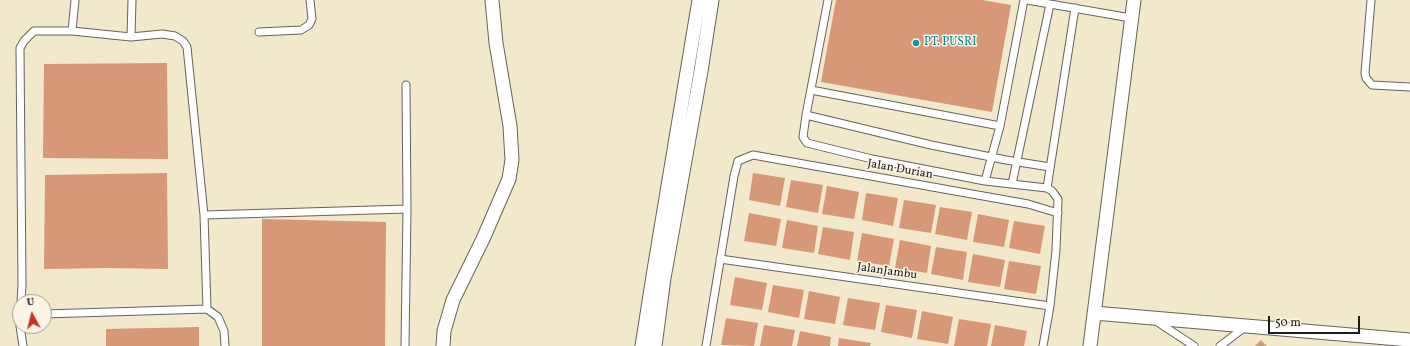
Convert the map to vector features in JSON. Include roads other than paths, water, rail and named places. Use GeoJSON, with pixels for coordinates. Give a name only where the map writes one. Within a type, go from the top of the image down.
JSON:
{"type":"FeatureCollection","features":[{"type":"Feature","properties":{"kind":"street"},"geometry":{"type":"LineString","coordinates":[[443,346],[444,331],[453,300],[509,179],[512,160],[510,126],[496,43],[492,0]]}},
{"type":"Feature","properties":{"kind":"street"},"geometry":{"type":"LineString","coordinates":[[642,346],[699,0]]}},
{"type":"Feature","properties":{"kind":"street"},"geometry":{"type":"LineString","coordinates":[[655,346],[664,278],[701,71],[712,0]]}},
{"type":"Feature","properties":{"kind":"street"},"geometry":{"type":"LineString","coordinates":[[1090,346],[1134,0]]}},
{"type":"Feature","properties":{"kind":"street"},"geometry":{"type":"LineString","coordinates":[[1094,313],[1410,340]]}},
{"type":"Feature","properties":{"kind":"lane"},"geometry":{"type":"LineString","coordinates":[[72,31],[75,0]]}},
{"type":"Feature","properties":{"kind":"lane"},"geometry":{"type":"LineString","coordinates":[[131,37],[132,0]]}},
{"type":"Feature","properties":{"kind":"lane"},"geometry":{"type":"LineString","coordinates":[[259,32],[301,30],[309,25],[312,19],[310,0]]}},
{"type":"Feature","properties":{"kind":"lane"},"geometry":{"type":"LineString","coordinates":[[828,0],[803,137],[807,143],[872,160],[985,181],[1047,188],[1055,194],[1058,199],[1056,250],[1050,306],[1043,346]]}},
{"type":"Feature","properties":{"kind":"lane"},"geometry":{"type":"LineString","coordinates":[[985,181],[1000,126],[1024,0]]}},
{"type":"Feature","properties":{"kind":"lane"},"geometry":{"type":"LineString","coordinates":[[1027,0],[1131,18]]}},
{"type":"Feature","properties":{"kind":"lane"},"geometry":{"type":"LineString","coordinates":[[1371,0],[1365,73],[1366,78],[1372,85],[1410,87]]}},
{"type":"Feature","properties":{"kind":"lane"},"geometry":{"type":"LineString","coordinates":[[1012,184],[1050,4]]}},
{"type":"Feature","properties":{"kind":"lane"},"geometry":{"type":"LineString","coordinates":[[1047,188],[1075,8]]}},
{"type":"Feature","properties":{"kind":"lane"},"geometry":{"type":"LineString","coordinates":[[21,294],[20,48],[24,41],[34,31],[72,31],[131,37],[162,34],[175,36],[187,47],[204,215],[208,309]]}},
{"type":"Feature","properties":{"kind":"lane"},"geometry":{"type":"LineString","coordinates":[[405,346],[407,208],[406,85]]}},
{"type":"Feature","properties":{"kind":"lane"},"geometry":{"type":"LineString","coordinates":[[811,90],[1000,126]]}},
{"type":"Feature","properties":{"kind":"lane"},"geometry":{"type":"LineString","coordinates":[[806,116],[931,145],[1050,167]]}},
{"type":"Feature","properties":{"kind":"lane","name":"Jalan Durian"},"geometry":{"type":"LineString","coordinates":[[720,259],[734,176],[738,161],[753,155],[1028,204],[1058,213]]}},
{"type":"Feature","properties":{"kind":"lane"},"geometry":{"type":"LineString","coordinates":[[204,215],[407,208]]}},
{"type":"Feature","properties":{"kind":"lane"},"geometry":{"type":"LineString","coordinates":[[706,346],[720,259]]}},
{"type":"Feature","properties":{"kind":"lane","name":"JalanJambu"},"geometry":{"type":"LineString","coordinates":[[720,259],[1050,306]]}},
{"type":"Feature","properties":{"kind":"lane"},"geometry":{"type":"LineString","coordinates":[[52,314],[208,309],[218,317],[224,331],[225,346]]}},
{"type":"Feature","properties":{"kind":"lane"},"geometry":{"type":"LineString","coordinates":[[1152,318],[1194,346]]}},
{"type":"Feature","properties":{"kind":"lane"},"geometry":{"type":"LineString","coordinates":[[1220,346],[1246,325]]}},
{"type":"Feature","properties":{"kind":"lane"},"geometry":{"type":"LineString","coordinates":[[21,334],[22,346]]}},
{"type":"Feature","properties":{"kind":"place","name":"PT. PUSRI"},"geometry":{"type":"Point","coordinates":[916,43]}}]}
